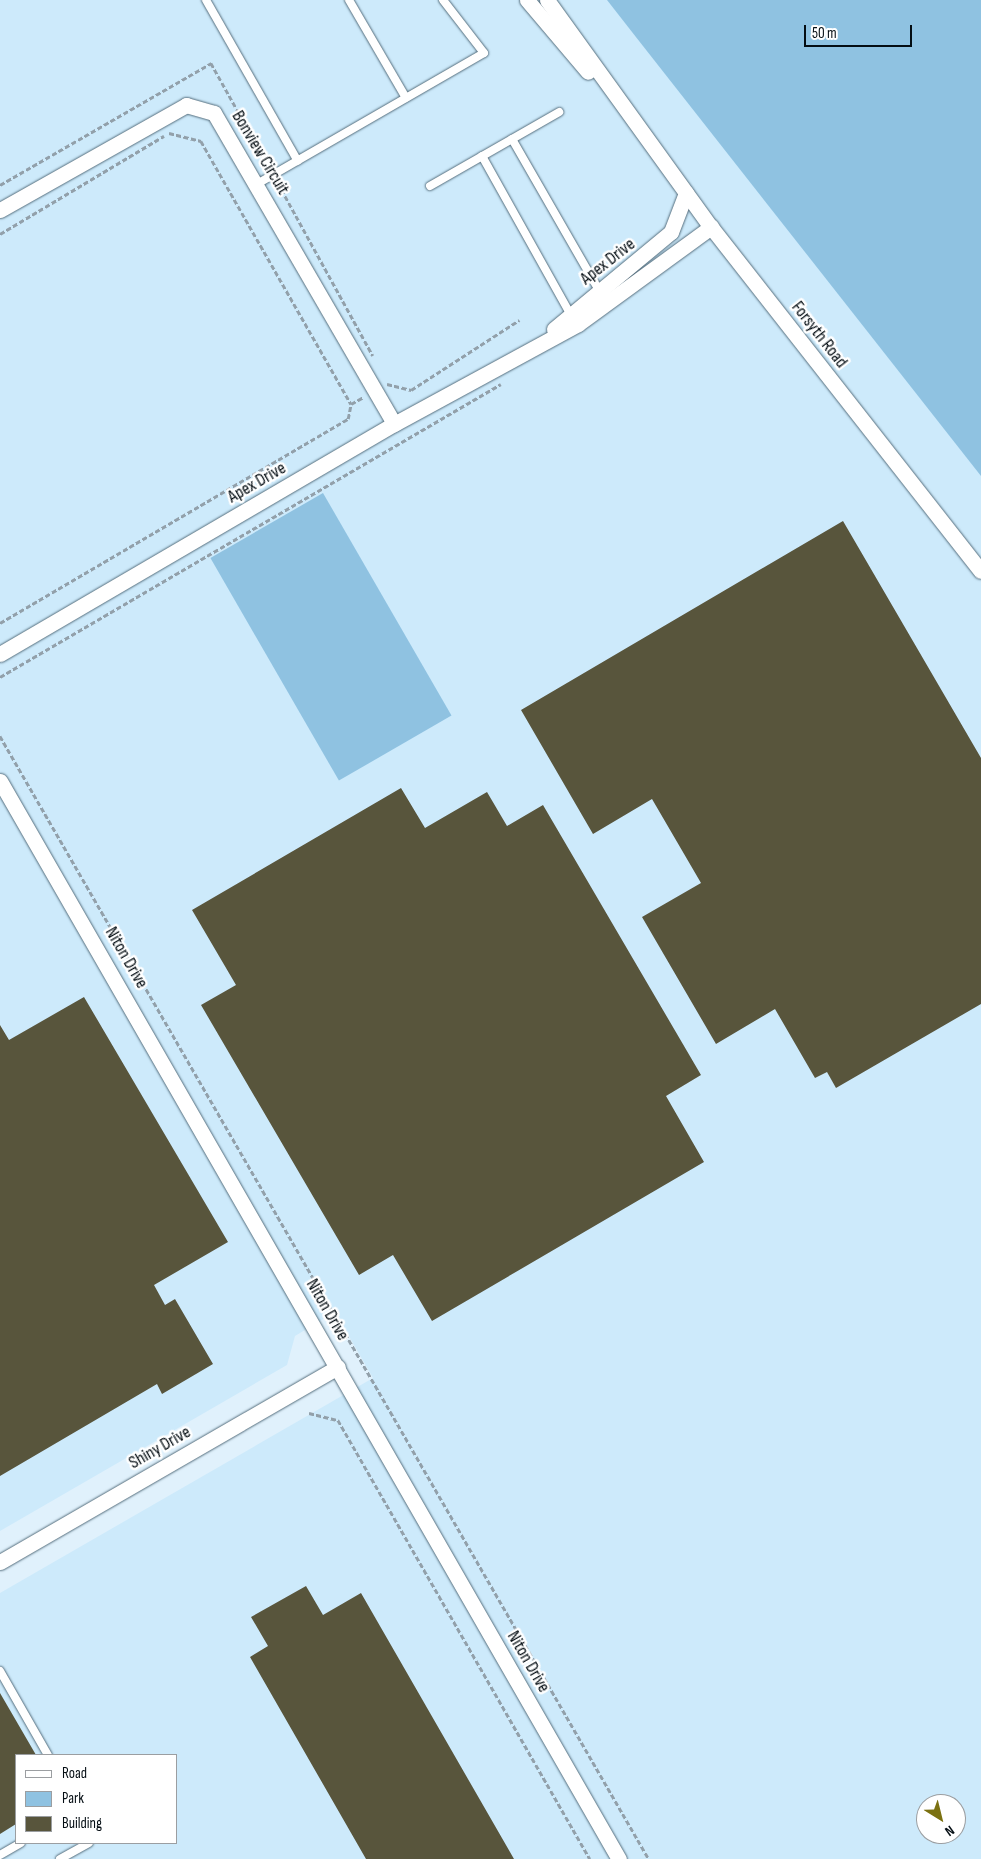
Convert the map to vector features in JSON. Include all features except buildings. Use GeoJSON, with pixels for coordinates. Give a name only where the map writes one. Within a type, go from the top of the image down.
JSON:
{"type":"FeatureCollection","features":[{"type":"Feature","properties":{"kind":"street","name":"Forsyth Road"},"geometry":{"type":"LineString","coordinates":[[527,0],[631,120]]}},
{"type":"Feature","properties":{"kind":"street","name":"Forsyth Road"},"geometry":{"type":"LineString","coordinates":[[547,0],[631,120],[711,227],[981,571]]}},
{"type":"Feature","properties":{"kind":"street","name":"Bonview Circuit"},"geometry":{"type":"LineString","coordinates":[[0,210],[186,105],[214,113],[257,184],[394,424]]}},
{"type":"Feature","properties":{"kind":"street","name":"Apex Drive"},"geometry":{"type":"LineString","coordinates":[[533,345],[671,232],[686,193]]}},
{"type":"Feature","properties":{"kind":"street","name":"Apex Drive"},"geometry":{"type":"LineString","coordinates":[[0,654],[394,424],[533,345],[578,324],[711,227]]}},
{"type":"Feature","properties":{"kind":"street","name":"Niton Drive"},"geometry":{"type":"LineString","coordinates":[[0,780],[619,1859]]}},
{"type":"Feature","properties":{"kind":"street","name":"Shiny Drive"},"geometry":{"type":"LineString","coordinates":[[0,1562],[338,1367]]}},
{"type":"Feature","properties":{"kind":"lane"},"geometry":{"type":"LineString","coordinates":[[349,0],[406,98]]}},
{"type":"Feature","properties":{"kind":"lane"},"geometry":{"type":"LineString","coordinates":[[257,184],[484,54],[443,0]]}},
{"type":"Feature","properties":{"kind":"lane"},"geometry":{"type":"LineString","coordinates":[[210,1],[298,161]]}},
{"type":"Feature","properties":{"kind":"lane"},"geometry":{"type":"LineString","coordinates":[[430,186],[559,112]]}},
{"type":"Feature","properties":{"kind":"lane"},"geometry":{"type":"LineString","coordinates":[[512,139],[600,292]]}},
{"type":"Feature","properties":{"kind":"lane"},"geometry":{"type":"LineString","coordinates":[[482,156],[571,315]]}},
{"type":"Feature","properties":{"kind":"lane"},"geometry":{"type":"LineString","coordinates":[[0,1671],[47,1754]]}},
{"type":"Feature","properties":{"kind":"lane"},"geometry":{"type":"LineString","coordinates":[[0,1855],[19,1844]]}},
{"type":"Feature","properties":{"kind":"lane"},"geometry":{"type":"LineString","coordinates":[[60,1859],[87,1844]]}},
{"type":"Feature","properties":{"kind":"path"},"geometry":{"type":"LineString","coordinates":[[0,185],[211,63],[379,366]]}},
{"type":"Feature","properties":{"kind":"path"},"geometry":{"type":"LineString","coordinates":[[0,234],[170,132],[201,141],[351,404],[348,419],[0,624]]}},
{"type":"Feature","properties":{"kind":"path"},"geometry":{"type":"LineString","coordinates":[[351,404],[388,383],[411,390],[519,320]]}},
{"type":"Feature","properties":{"kind":"path"},"geometry":{"type":"LineString","coordinates":[[384,374],[388,383]]}},
{"type":"Feature","properties":{"kind":"path"},"geometry":{"type":"LineString","coordinates":[[0,677],[506,381]]}},
{"type":"Feature","properties":{"kind":"path"},"geometry":{"type":"LineString","coordinates":[[0,736],[649,1859]]}},
{"type":"Feature","properties":{"kind":"path"},"geometry":{"type":"LineString","coordinates":[[309,1413],[338,1420],[590,1859]]}},
{"type":"Feature","properties":{"kind":"shaded area"},"geometry":{"type":"Polygon","coordinates":[[[0,0],[981,0],[981,1859],[0,1859],[0,1593],[373,1378],[335,1312],[295,1336],[287,1365],[0,1531],[0,0]]]}},
{"type":"Feature","properties":{"kind":"green space"},"geometry":{"type":"Polygon","coordinates":[[[607,0],[981,0],[981,476],[632,32],[607,0]]]}},
{"type":"Feature","properties":{"kind":"green space"},"geometry":{"type":"Polygon","coordinates":[[[323,493],[452,716],[339,781],[210,558],[323,493]]]}}]}
